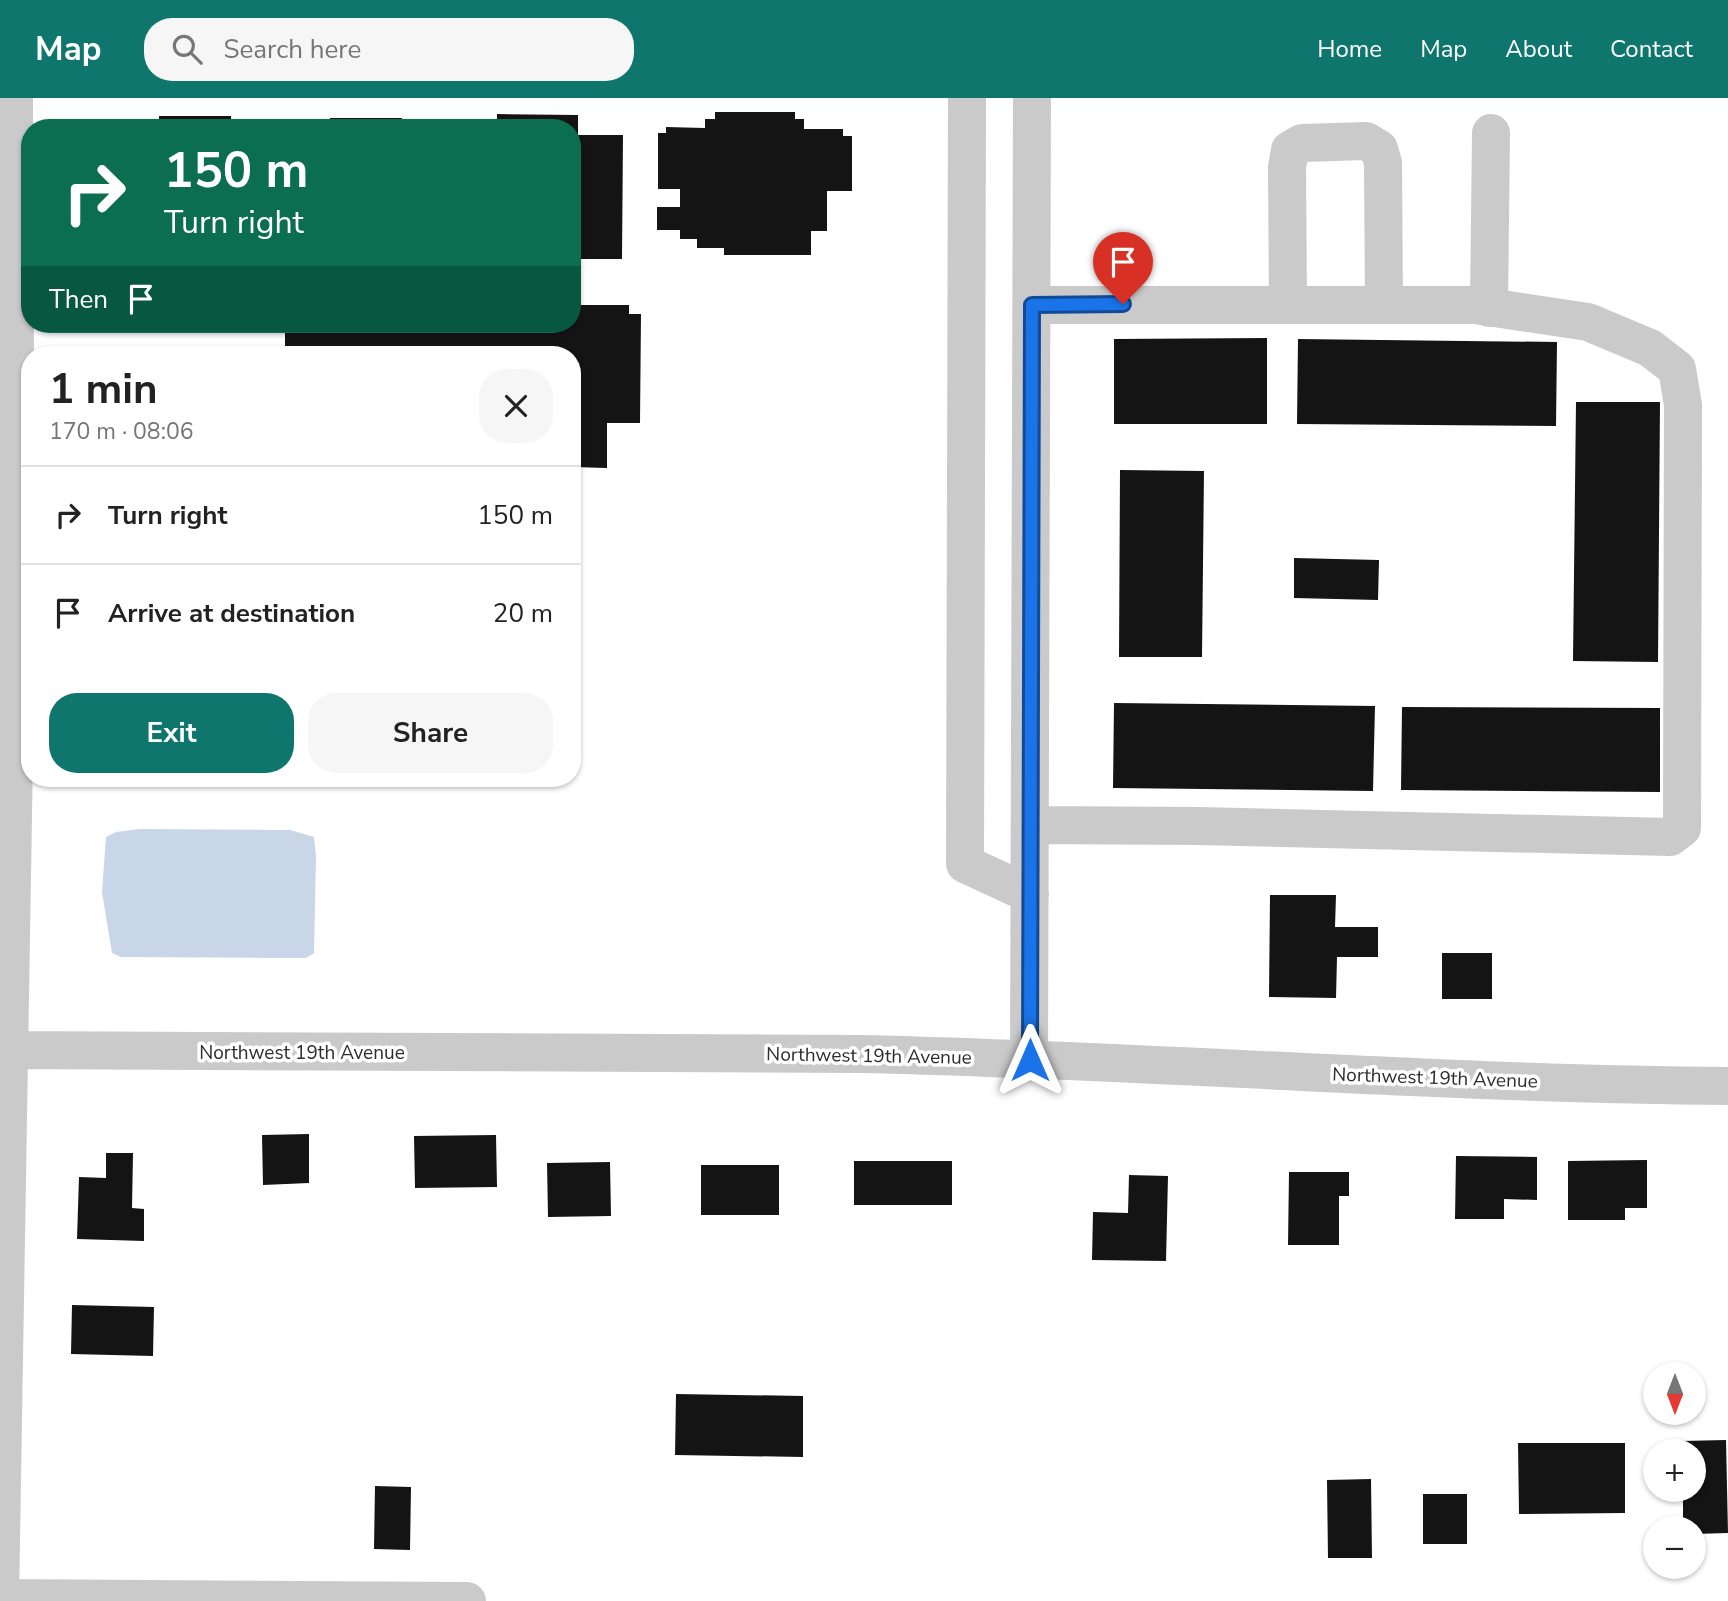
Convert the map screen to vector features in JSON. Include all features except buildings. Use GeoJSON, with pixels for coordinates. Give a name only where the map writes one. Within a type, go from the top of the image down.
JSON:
{"type":"FeatureCollection","features":[{"type":"Feature","properties":{"kind":"street"},"geometry":{"type":"LineString","coordinates":[[14,98],[7,199],[22,346]]}},
{"type":"Feature","properties":{"kind":"street"},"geometry":{"type":"LineString","coordinates":[[967,98],[965,864],[1030,894]]}},
{"type":"Feature","properties":{"kind":"street"},"geometry":{"type":"LineString","coordinates":[[1030,1060],[1031,98]]}},
{"type":"Feature","properties":{"kind":"street"},"geometry":{"type":"LineString","coordinates":[[1489,307],[1490,133]]}},
{"type":"Feature","properties":{"kind":"street"},"geometry":{"type":"LineString","coordinates":[[1287,305],[1287,167],[1290,150],[1302,143],[1366,141],[1380,149],[1383,163],[1384,305]]}},
{"type":"Feature","properties":{"kind":"street"},"geometry":{"type":"LineString","coordinates":[[1030,825],[1670,836],[1682,828],[1683,405],[1677,369],[1650,348],[1588,322],[1475,305],[1032,305]]}},
{"type":"Feature","properties":{"kind":"street"},"geometry":{"type":"LineString","coordinates":[[21,665],[5,917],[9,1050],[3,1201],[0,1600],[467,1601]]}},
{"type":"Feature","properties":{"kind":"street","name":"Northwest 19th Avenue"},"geometry":{"type":"LineString","coordinates":[[9,1050],[859,1054],[1728,1086]]}},
{"type":"Feature","properties":{"kind":"water"},"geometry":{"type":"Polygon","coordinates":[[[140,829],[290,830],[314,837],[314,953],[306,958],[281,958],[121,957],[112,953],[102,892],[106,837],[116,832],[140,829]]]}},
{"type":"Feature","properties":{"kind":"route"},"geometry":{"type":"LineString","coordinates":[[1030,1060],[1032,305],[1123,304]]}}]}
